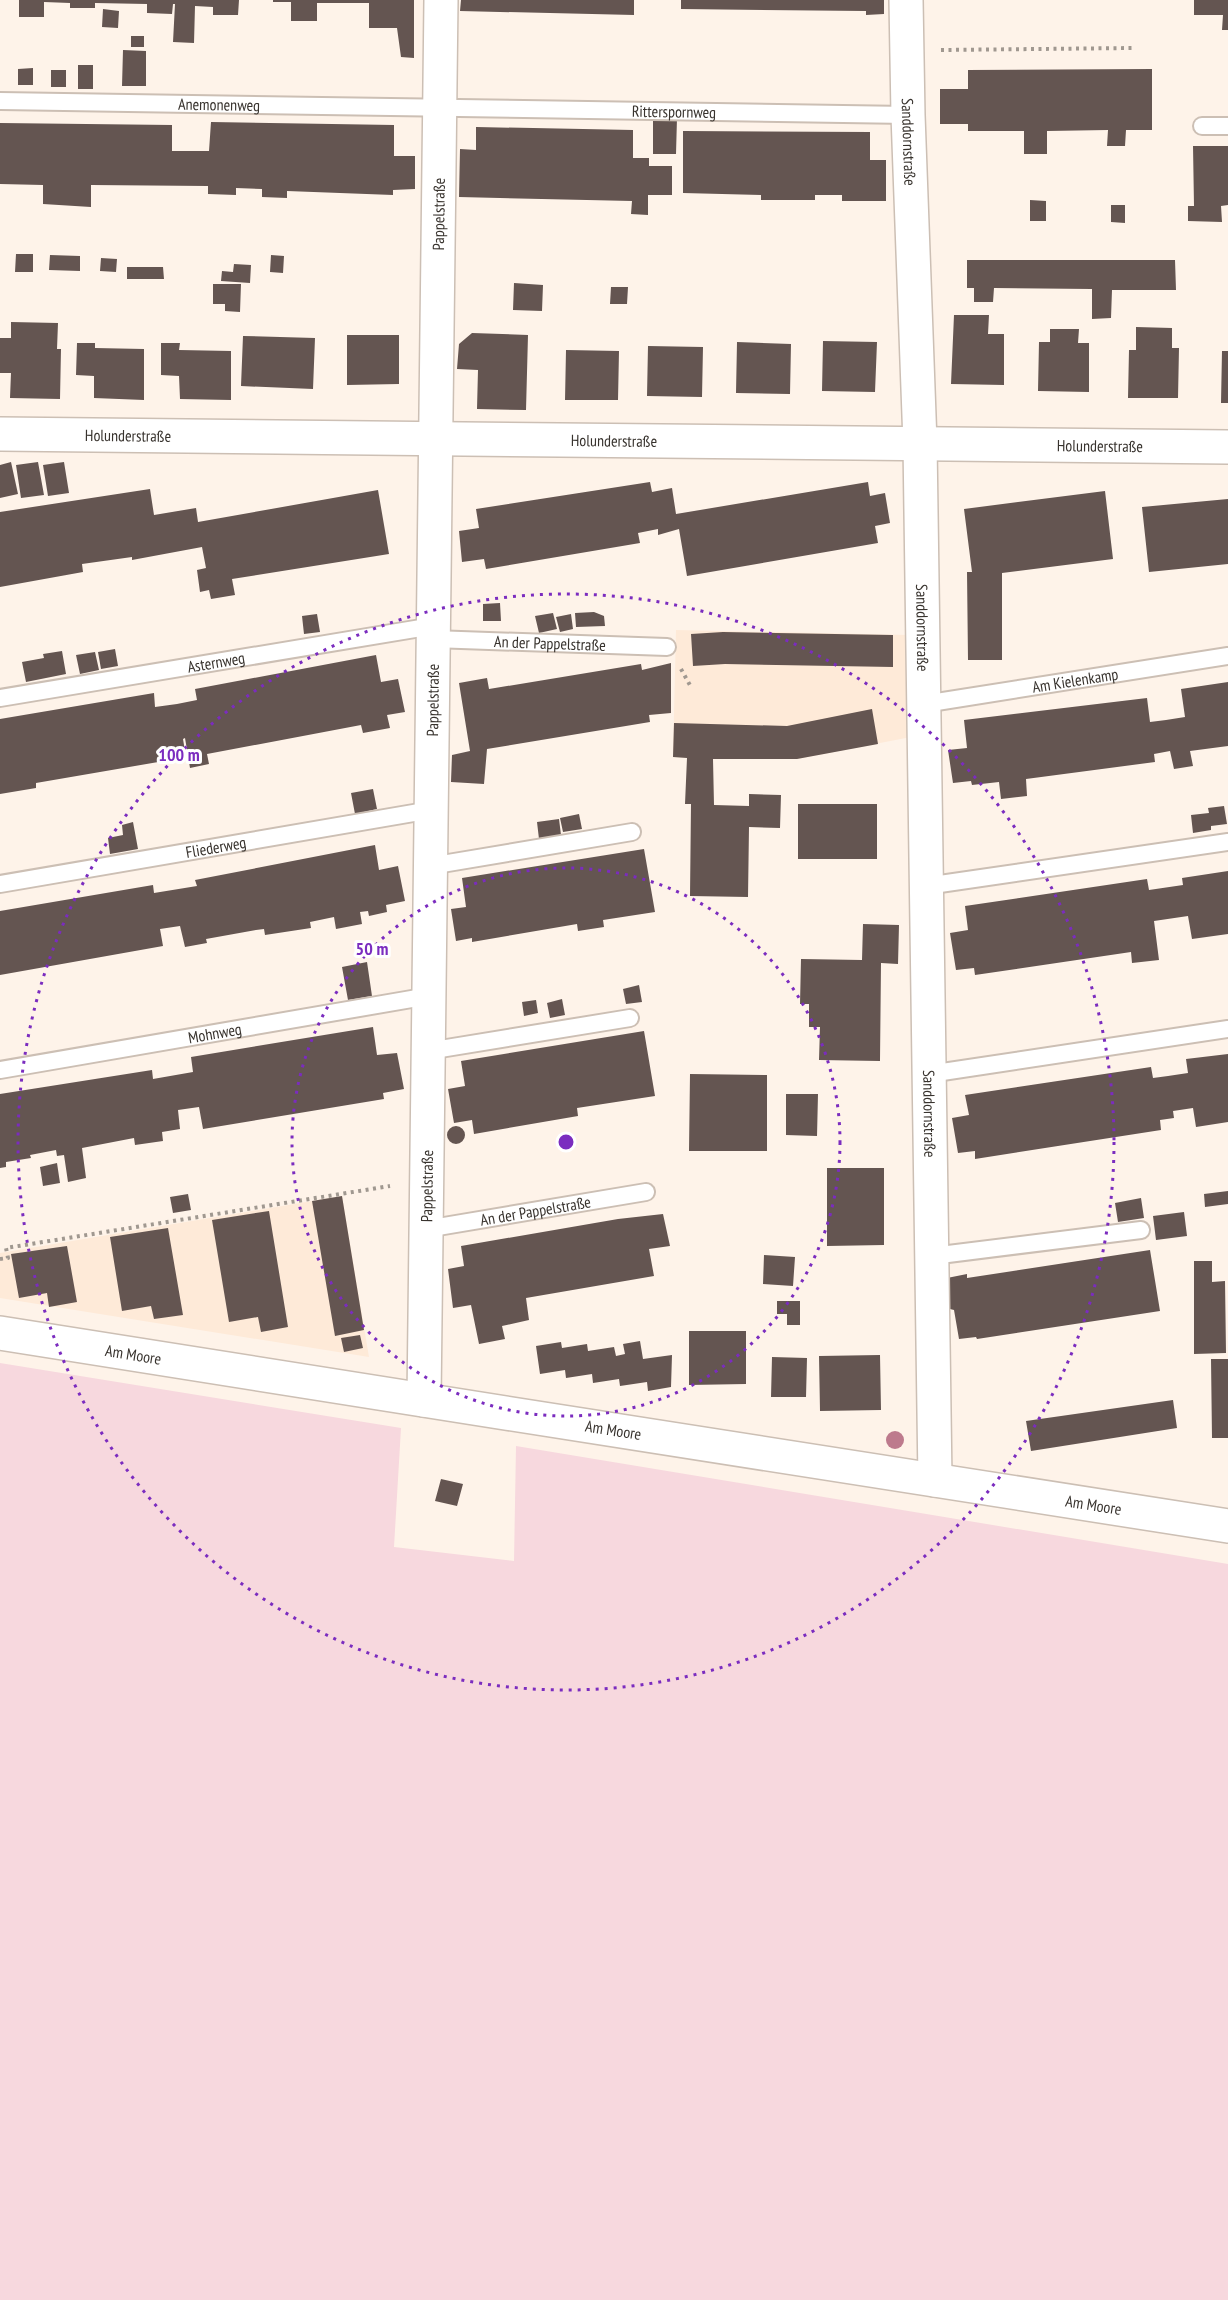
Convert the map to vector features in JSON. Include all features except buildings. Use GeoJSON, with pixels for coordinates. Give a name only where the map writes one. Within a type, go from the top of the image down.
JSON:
{"type":"FeatureCollection","features":[{"type":"Feature","properties":{"kind":"street","name":"Pappelstraße"},"geometry":{"type":"LineString","coordinates":[[424,1400],[441,0]]}},
{"type":"Feature","properties":{"kind":"street","name":"Sanddornstraße"},"geometry":{"type":"LineString","coordinates":[[906,0],[920,443],[935,1480]]}},
{"type":"Feature","properties":{"kind":"street","name":"Holunderstraße"},"geometry":{"type":"LineString","coordinates":[[0,434],[1228,447]]}},
{"type":"Feature","properties":{"kind":"street","name":"Am Moore"},"geometry":{"type":"LineString","coordinates":[[0,1333],[1228,1526]]}},
{"type":"Feature","properties":{"kind":"lane","name":"Anemonenweg"},"geometry":{"type":"LineString","coordinates":[[0,101],[439,107]]}},
{"type":"Feature","properties":{"kind":"lane","name":"Ritterspornweg"},"geometry":{"type":"LineString","coordinates":[[439,107],[908,115]]}},
{"type":"Feature","properties":{"kind":"lane"},"geometry":{"type":"LineString","coordinates":[[1202,126],[1228,126]]}},
{"type":"Feature","properties":{"kind":"lane","name":"An der Pappelstraße"},"geometry":{"type":"LineString","coordinates":[[433,632],[667,647]]}},
{"type":"Feature","properties":{"kind":"lane","name":"Asternweg"},"geometry":{"type":"LineString","coordinates":[[0,698],[433,632]]}},
{"type":"Feature","properties":{"kind":"lane","name":"Am Kielenkamp"},"geometry":{"type":"LineString","coordinates":[[924,704],[1228,656]]}},
{"type":"Feature","properties":{"kind":"lane","name":"Fliederweg"},"geometry":{"type":"LineString","coordinates":[[0,885],[431,810]]}},
{"type":"Feature","properties":{"kind":"lane"},"geometry":{"type":"LineString","coordinates":[[430,866],[632,832]]}},
{"type":"Feature","properties":{"kind":"lane"},"geometry":{"type":"LineString","coordinates":[[926,886],[1228,842]]}},
{"type":"Feature","properties":{"kind":"lane","name":"Mohnweg"},"geometry":{"type":"LineString","coordinates":[[0,1070],[429,996]]}},
{"type":"Feature","properties":{"kind":"lane"},"geometry":{"type":"LineString","coordinates":[[428,1051],[630,1018]]}},
{"type":"Feature","properties":{"kind":"lane"},"geometry":{"type":"LineString","coordinates":[[929,1074],[1228,1029]]}},
{"type":"Feature","properties":{"kind":"lane","name":"An der Pappelstraße"},"geometry":{"type":"LineString","coordinates":[[426,1229],[646,1192]]}},
{"type":"Feature","properties":{"kind":"lane"},"geometry":{"type":"LineString","coordinates":[[932,1256],[1141,1230]]}},
{"type":"Feature","properties":{"kind":"path"},"geometry":{"type":"LineString","coordinates":[[907,50],[1133,48]]}},
{"type":"Feature","properties":{"kind":"path"},"geometry":{"type":"LineString","coordinates":[[0,1259],[8,1258],[6,1248],[427,1180]]}},
{"type":"Feature","properties":{"kind":"shaded area"},"geometry":{"type":"Polygon","coordinates":[[[676,630],[908,635],[911,737],[797,759],[673,757],[676,630]]]}},
{"type":"Feature","properties":{"kind":"shaded area"},"geometry":{"type":"Polygon","coordinates":[[[342,1196],[369,1357],[0,1298],[0,1253],[342,1196]]]}},
{"type":"Feature","properties":{"kind":"shaded area"},"geometry":{"type":"Polygon","coordinates":[[[0,1363],[401,1428],[394,1547],[514,1561],[516,1446],[1228,1564],[1228,2300],[0,2300],[0,1363]]]}}]}
